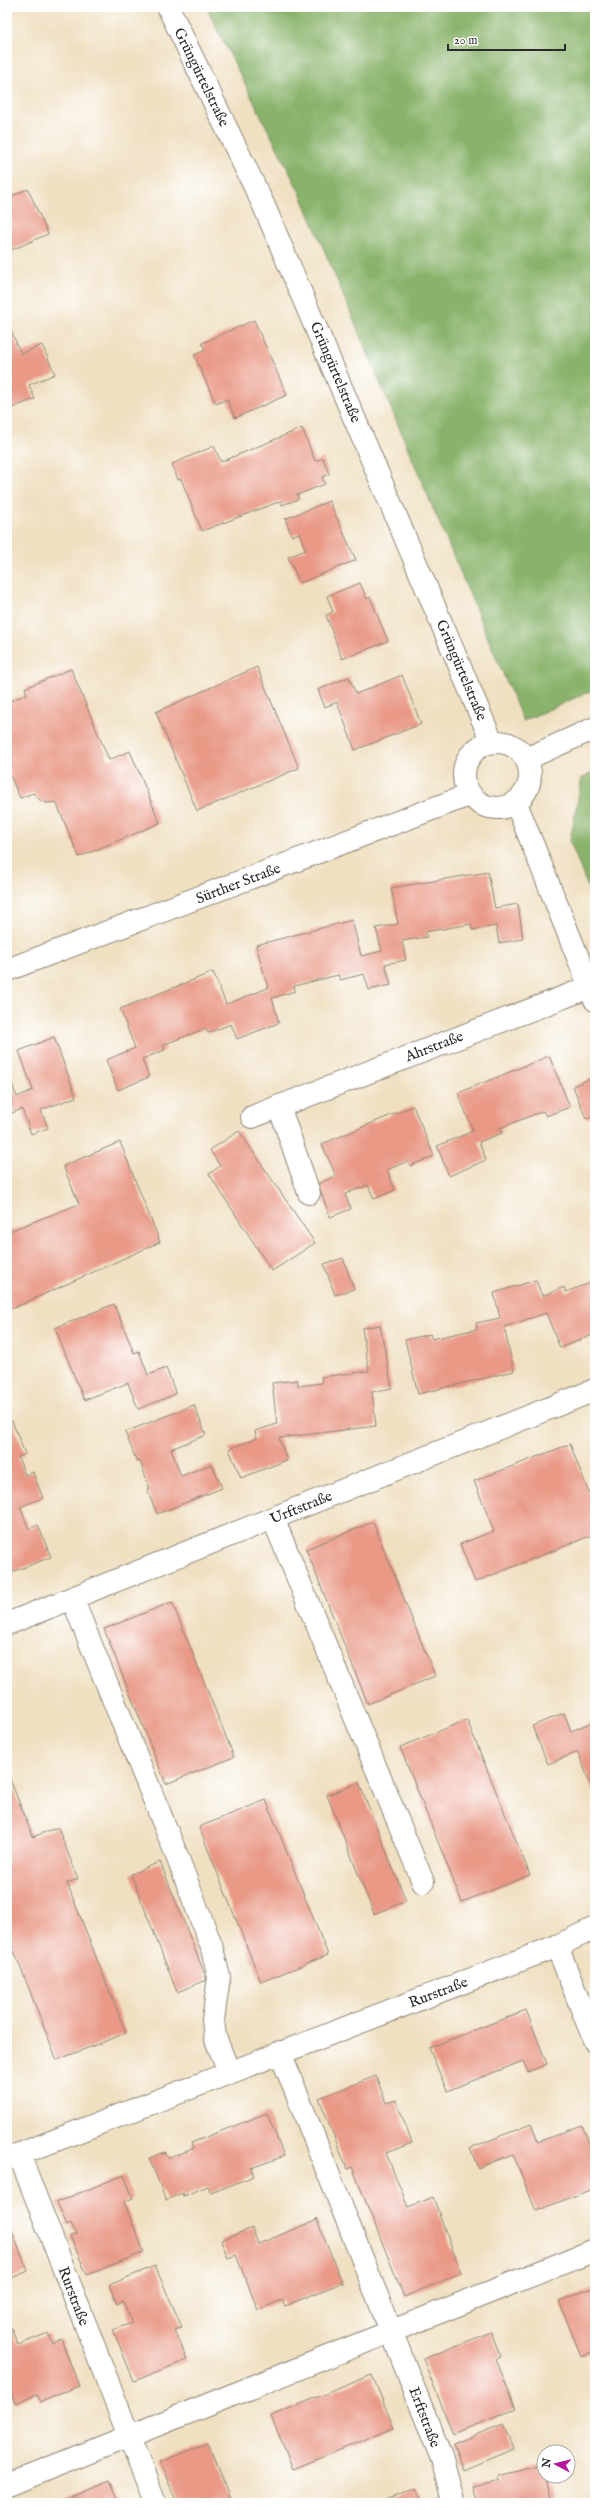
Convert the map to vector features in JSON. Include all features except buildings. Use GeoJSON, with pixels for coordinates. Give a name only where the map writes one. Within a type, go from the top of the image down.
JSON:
{"type":"FeatureCollection","features":[{"type":"Feature","properties":{"kind":"street","name":"Grüngürtelstraße"},"geometry":{"type":"LineString","coordinates":[[168,7],[264,206],[492,742]]}},
{"type":"Feature","properties":{"kind":"street"},"geometry":{"type":"LineString","coordinates":[[526,759],[595,728]]}},
{"type":"Feature","properties":{"kind":"street"},"geometry":{"type":"LineString","coordinates":[[492,742],[506,742],[518,749],[526,759],[530,771],[530,783],[525,795],[516,803],[499,809],[482,806],[469,794],[463,778],[466,762],[477,748],[492,742]]}},
{"type":"Feature","properties":{"kind":"street","name":"Sürther Straße"},"geometry":{"type":"LineString","coordinates":[[7,970],[469,794]]}},
{"type":"Feature","properties":{"kind":"street"},"geometry":{"type":"LineString","coordinates":[[516,803],[592,994]]}},
{"type":"Feature","properties":{"kind":"street","name":"Ahrstraße"},"geometry":{"type":"LineString","coordinates":[[252,1117],[278,1106],[592,994]]}},
{"type":"Feature","properties":{"kind":"street"},"geometry":{"type":"LineString","coordinates":[[278,1106],[309,1193]]}},
{"type":"Feature","properties":{"kind":"street","name":"Urftstraße"},"geometry":{"type":"LineString","coordinates":[[7,1624],[595,1390]]}},
{"type":"Feature","properties":{"kind":"street"},"geometry":{"type":"LineString","coordinates":[[273,1518],[423,1882]]}},
{"type":"Feature","properties":{"kind":"street"},"geometry":{"type":"LineString","coordinates":[[72,1598],[175,1851],[211,1945],[219,1977],[213,2020],[215,2037],[229,2072]]}},
{"type":"Feature","properties":{"kind":"street","name":"Rurstraße"},"geometry":{"type":"LineString","coordinates":[[128,2437],[13,2157],[280,2052],[557,1946],[595,1928]]}},
{"type":"Feature","properties":{"kind":"street"},"geometry":{"type":"LineString","coordinates":[[557,1946],[595,2042]]}},
{"type":"Feature","properties":{"kind":"street"},"geometry":{"type":"LineString","coordinates":[[280,2052],[392,2332]]}},
{"type":"Feature","properties":{"kind":"street"},"geometry":{"type":"LineString","coordinates":[[7,2485],[595,2250]]}},
{"type":"Feature","properties":{"kind":"street","name":"Erftstraße"},"geometry":{"type":"LineString","coordinates":[[392,2332],[442,2459],[454,2503]]}},
{"type":"Feature","properties":{"kind":"street"},"geometry":{"type":"LineString","coordinates":[[128,2437],[155,2503]]}},
{"type":"Feature","properties":{"kind":"green space"},"geometry":{"type":"Polygon","coordinates":[[[206,7],[595,7],[595,689],[523,721],[301,195],[206,7]]]}},
{"type":"Feature","properties":{"kind":"green space"},"geometry":{"type":"Polygon","coordinates":[[[595,772],[595,906],[570,841],[582,778],[595,772]]]}}]}
